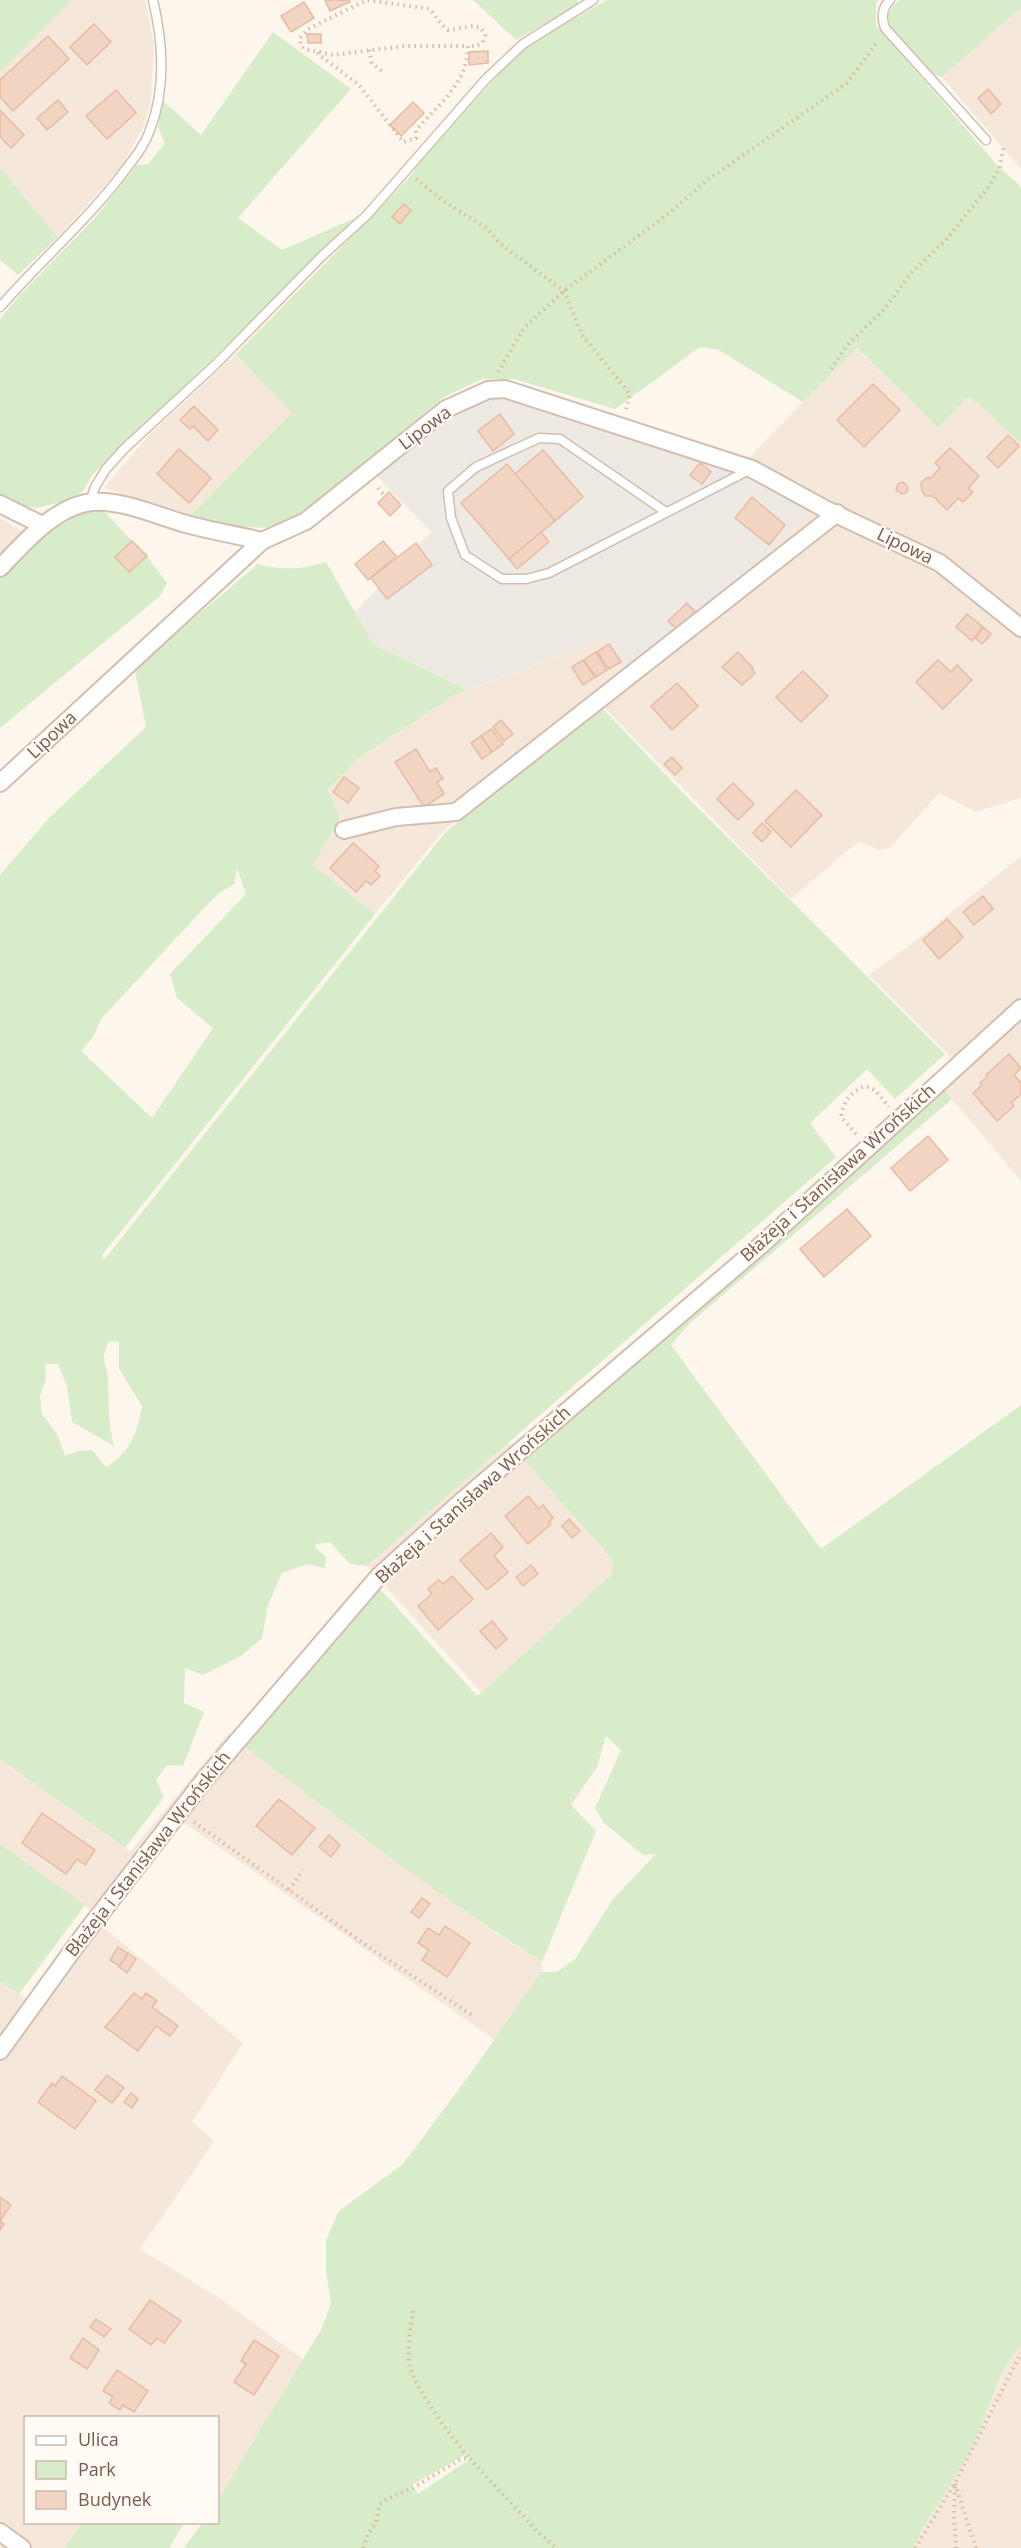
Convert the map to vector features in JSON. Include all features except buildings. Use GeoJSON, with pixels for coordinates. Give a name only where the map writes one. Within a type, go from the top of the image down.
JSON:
{"type":"FeatureCollection","features":[{"type":"Feature","properties":{"kind":"street","name":"Lipowa"},"geometry":{"type":"LineString","coordinates":[[0,783],[262,541],[306,521],[446,410],[488,390],[505,389],[752,469],[940,562],[1021,628]]}},
{"type":"Feature","properties":{"kind":"street"},"geometry":{"type":"LineString","coordinates":[[0,568],[42,525],[67,511],[90,502],[108,502],[188,525],[262,541]]}},
{"type":"Feature","properties":{"kind":"street"},"geometry":{"type":"LineString","coordinates":[[0,504],[42,525]]}},
{"type":"Feature","properties":{"kind":"street"},"geometry":{"type":"LineString","coordinates":[[344,830],[396,817],[456,812],[837,513]]}},
{"type":"Feature","properties":{"kind":"street","name":"Błażeja i Stanisława Wrońskich"},"geometry":{"type":"LineString","coordinates":[[0,2051],[83,1936],[179,1812],[379,1576],[463,1500],[760,1246],[1021,1008]]}},
{"type":"Feature","properties":{"kind":"street"},"geometry":{"type":"LineString","coordinates":[[0,2532],[22,2548]]}},
{"type":"Feature","properties":{"kind":"lane"},"geometry":{"type":"LineString","coordinates":[[0,307],[109,192],[142,148],[150,131],[157,106],[162,47],[153,0]]}},
{"type":"Feature","properties":{"kind":"lane"},"geometry":{"type":"LineString","coordinates":[[90,502],[95,487],[124,449],[216,364],[322,256],[375,207],[460,106],[516,49],[594,0]]}},
{"type":"Feature","properties":{"kind":"lane"},"geometry":{"type":"LineString","coordinates":[[890,0],[884,8],[882,20],[885,28],[986,140]]}},
{"type":"Feature","properties":{"kind":"lane"},"geometry":{"type":"LineString","coordinates":[[666,512],[560,439],[539,438],[518,447],[476,467],[448,491],[451,518],[465,555],[502,579],[526,579],[549,573],[752,469]]}},
{"type":"Feature","properties":{"kind":"path"},"geometry":{"type":"LineString","coordinates":[[317,53],[347,54],[404,46],[468,46],[476,46],[483,42],[485,35],[481,28],[473,26],[448,30],[430,9],[367,0],[308,29],[300,38],[301,45],[317,53],[359,85],[403,142],[416,138],[416,130],[459,83],[468,64],[468,46]]}},
{"type":"Feature","properties":{"kind":"path"},"geometry":{"type":"LineString","coordinates":[[488,390],[524,328],[564,291],[668,214],[706,182],[847,83],[872,51],[885,28]]}},
{"type":"Feature","properties":{"kind":"path"},"geometry":{"type":"LineString","coordinates":[[369,50],[372,63],[383,72]]}},
{"type":"Feature","properties":{"kind":"path"},"geometry":{"type":"LineString","coordinates":[[831,369],[847,345],[885,309],[910,274],[946,240],[990,185],[999,170],[1004,145]]}},
{"type":"Feature","properties":{"kind":"path"},"geometry":{"type":"LineString","coordinates":[[408,168],[412,176],[429,190],[485,227],[503,246],[564,291],[582,335],[630,394],[621,427]]}},
{"type":"Feature","properties":{"kind":"path"},"geometry":{"type":"LineString","coordinates":[[868,1146],[841,1117],[843,1103],[853,1091],[865,1086],[875,1090],[888,1106],[903,1114]]}},
{"type":"Feature","properties":{"kind":"path"},"geometry":{"type":"LineString","coordinates":[[179,1812],[373,1950],[472,2015]]}},
{"type":"Feature","properties":{"kind":"path"},"geometry":{"type":"LineString","coordinates":[[289,1890],[303,1870]]}},
{"type":"Feature","properties":{"kind":"path"},"geometry":{"type":"LineString","coordinates":[[413,2311],[410,2369],[452,2439],[537,2531],[556,2548]]}},
{"type":"Feature","properties":{"kind":"path"},"geometry":{"type":"LineString","coordinates":[[915,2548],[955,2483],[1021,2353]]}},
{"type":"Feature","properties":{"kind":"path"},"geometry":{"type":"LineString","coordinates":[[363,2548],[368,2534],[376,2523],[380,2504],[413,2488],[462,2459],[469,2458]]}},
{"type":"Feature","properties":{"kind":"path"},"geometry":{"type":"LineString","coordinates":[[955,2483],[956,2548]]}},
{"type":"Feature","properties":{"kind":"path"},"geometry":{"type":"LineString","coordinates":[[955,2483],[976,2548]]}},
{"type":"Feature","properties":{"kind":"shaded area"},"geometry":{"type":"Polygon","coordinates":[[[72,0],[145,0],[154,45],[151,98],[145,124],[121,167],[58,237],[0,168],[0,73],[72,0]]]}},
{"type":"Feature","properties":{"kind":"shaded area"},"geometry":{"type":"Polygon","coordinates":[[[1021,8],[1021,169],[942,77],[1021,8]]]}},
{"type":"Feature","properties":{"kind":"shaded area"},"geometry":{"type":"Polygon","coordinates":[[[856,348],[938,428],[969,396],[1021,443],[1021,798],[976,812],[939,793],[890,848],[879,850],[859,841],[791,899],[599,702],[443,831],[375,914],[312,865],[340,818],[328,790],[357,759],[453,696],[606,638],[627,665],[681,634],[737,470],[856,348]]]}},
{"type":"Feature","properties":{"kind":"shaded area"},"geometry":{"type":"Polygon","coordinates":[[[236,354],[292,413],[190,516],[104,488],[149,435],[236,354]]]}},
{"type":"Feature","properties":{"kind":"shaded area"},"geometry":{"type":"Polygon","coordinates":[[[500,392],[731,467],[811,512],[719,601],[681,634],[634,661],[626,665],[606,638],[468,690],[374,645],[355,612],[431,532],[374,473],[448,411],[500,392]]]}},
{"type":"Feature","properties":{"kind":"shaded area"},"geometry":{"type":"Polygon","coordinates":[[[0,518],[25,533],[0,557],[0,518]]]}},
{"type":"Feature","properties":{"kind":"shaded area"},"geometry":{"type":"Polygon","coordinates":[[[1021,856],[1021,1181],[941,1086],[960,1066],[869,975],[918,939],[1021,856]]]}},
{"type":"Feature","properties":{"kind":"shaded area"},"geometry":{"type":"Polygon","coordinates":[[[508,1442],[613,1562],[611,1575],[481,1692],[367,1566],[508,1442]]]}},
{"type":"Feature","properties":{"kind":"shaded area"},"geometry":{"type":"Polygon","coordinates":[[[228,1734],[353,1830],[498,1935],[542,1962],[541,1972],[495,2040],[180,1820],[102,1926],[243,2043],[192,2122],[214,2141],[140,2249],[219,2298],[303,2359],[219,2497],[219,2416],[24,2416],[24,2524],[82,2524],[65,2548],[0,2548],[0,1982],[26,1999],[90,1910],[0,1844],[0,1759],[130,1852],[228,1734]]]}},
{"type":"Feature","properties":{"kind":"shaded area"},"geometry":{"type":"Polygon","coordinates":[[[1021,2346],[1021,2548],[913,2548],[975,2441],[1001,2378],[1013,2354],[1021,2346]]]}},
{"type":"Feature","properties":{"kind":"green space"},"geometry":{"type":"Polygon","coordinates":[[[0,0],[72,0],[0,73],[0,0]]]}},
{"type":"Feature","properties":{"kind":"green space"},"geometry":{"type":"Polygon","coordinates":[[[473,0],[576,0],[580,4],[516,40],[473,0]]]}},
{"type":"Feature","properties":{"kind":"green space"},"geometry":{"type":"Polygon","coordinates":[[[607,0],[879,0],[876,2],[876,25],[997,165],[1021,187],[1021,443],[969,396],[938,428],[857,348],[803,402],[717,349],[700,347],[615,409],[514,379],[482,379],[444,397],[299,516],[268,528],[218,525],[190,516],[292,413],[236,354],[408,179],[429,150],[524,47],[607,0]]]}},
{"type":"Feature","properties":{"kind":"green space"},"geometry":{"type":"Polygon","coordinates":[[[900,0],[1021,0],[1021,8],[942,77],[933,74],[889,26],[890,11],[900,0]]]}},
{"type":"Feature","properties":{"kind":"green space"},"geometry":{"type":"Polygon","coordinates":[[[273,32],[351,89],[238,218],[282,250],[355,218],[93,474],[83,491],[69,500],[37,508],[14,504],[0,494],[0,319],[18,297],[93,220],[137,165],[148,164],[165,143],[158,127],[163,101],[201,135],[273,32]]]}},
{"type":"Feature","properties":{"kind":"green space"},"geometry":{"type":"Polygon","coordinates":[[[0,168],[58,237],[18,275],[0,260],[0,168]]]}},
{"type":"Feature","properties":{"kind":"green space"},"geometry":{"type":"Polygon","coordinates":[[[102,509],[132,541],[115,557],[129,572],[147,556],[167,583],[160,596],[0,728],[0,579],[33,545],[58,526],[86,513],[102,509]]]}},
{"type":"Feature","properties":{"kind":"green space"},"geometry":{"type":"Polygon","coordinates":[[[326,562],[374,645],[468,690],[453,696],[357,759],[328,790],[340,818],[313,865],[375,914],[102,1255],[104,1260],[445,833],[599,705],[691,801],[945,1054],[895,1099],[867,1069],[810,1123],[836,1157],[367,1566],[350,1564],[330,1542],[316,1544],[315,1547],[326,1557],[325,1568],[307,1564],[282,1573],[268,1605],[262,1638],[241,1656],[203,1675],[185,1668],[184,1703],[204,1712],[183,1766],[167,1765],[156,1780],[164,1797],[125,1848],[0,1759],[0,875],[49,818],[146,727],[135,671],[131,671],[258,564],[300,568],[326,562]],[[237,868],[234,884],[218,894],[205,907],[101,1019],[94,1036],[81,1051],[152,1118],[213,1028],[177,998],[170,974],[246,894],[237,868]],[[109,1341],[104,1359],[108,1375],[110,1421],[114,1446],[72,1422],[67,1386],[58,1364],[45,1364],[46,1378],[40,1397],[42,1414],[57,1434],[65,1456],[77,1451],[92,1450],[106,1467],[127,1449],[138,1425],[142,1406],[119,1369],[119,1342],[109,1341]]]}},
{"type":"Feature","properties":{"kind":"green space"},"geometry":{"type":"Polygon","coordinates":[[[941,1086],[952,1099],[689,1324],[671,1345],[821,1549],[1021,1405],[1021,2346],[1000,2379],[968,2455],[913,2548],[184,2548],[201,2524],[219,2524],[219,2497],[322,2328],[331,2303],[326,2271],[326,2240],[339,2211],[403,2164],[471,2073],[541,1972],[557,1972],[575,1959],[613,1899],[656,1854],[643,1855],[604,1823],[595,1808],[621,1750],[606,1736],[597,1767],[571,1805],[596,1831],[542,1962],[426,1884],[241,1744],[377,1589],[383,1592],[477,1696],[611,1575],[613,1561],[522,1458],[643,1359],[663,1334],[941,1086]],[[465,2455],[412,2485],[418,2494],[470,2459],[465,2455]]]}},
{"type":"Feature","properties":{"kind":"green space"},"geometry":{"type":"Polygon","coordinates":[[[0,1844],[85,1905],[19,1994],[0,1982],[0,1844]]]}},
{"type":"Feature","properties":{"kind":"green space"},"geometry":{"type":"Polygon","coordinates":[[[82,2524],[183,2524],[169,2548],[65,2548],[82,2524]]]}}]}
